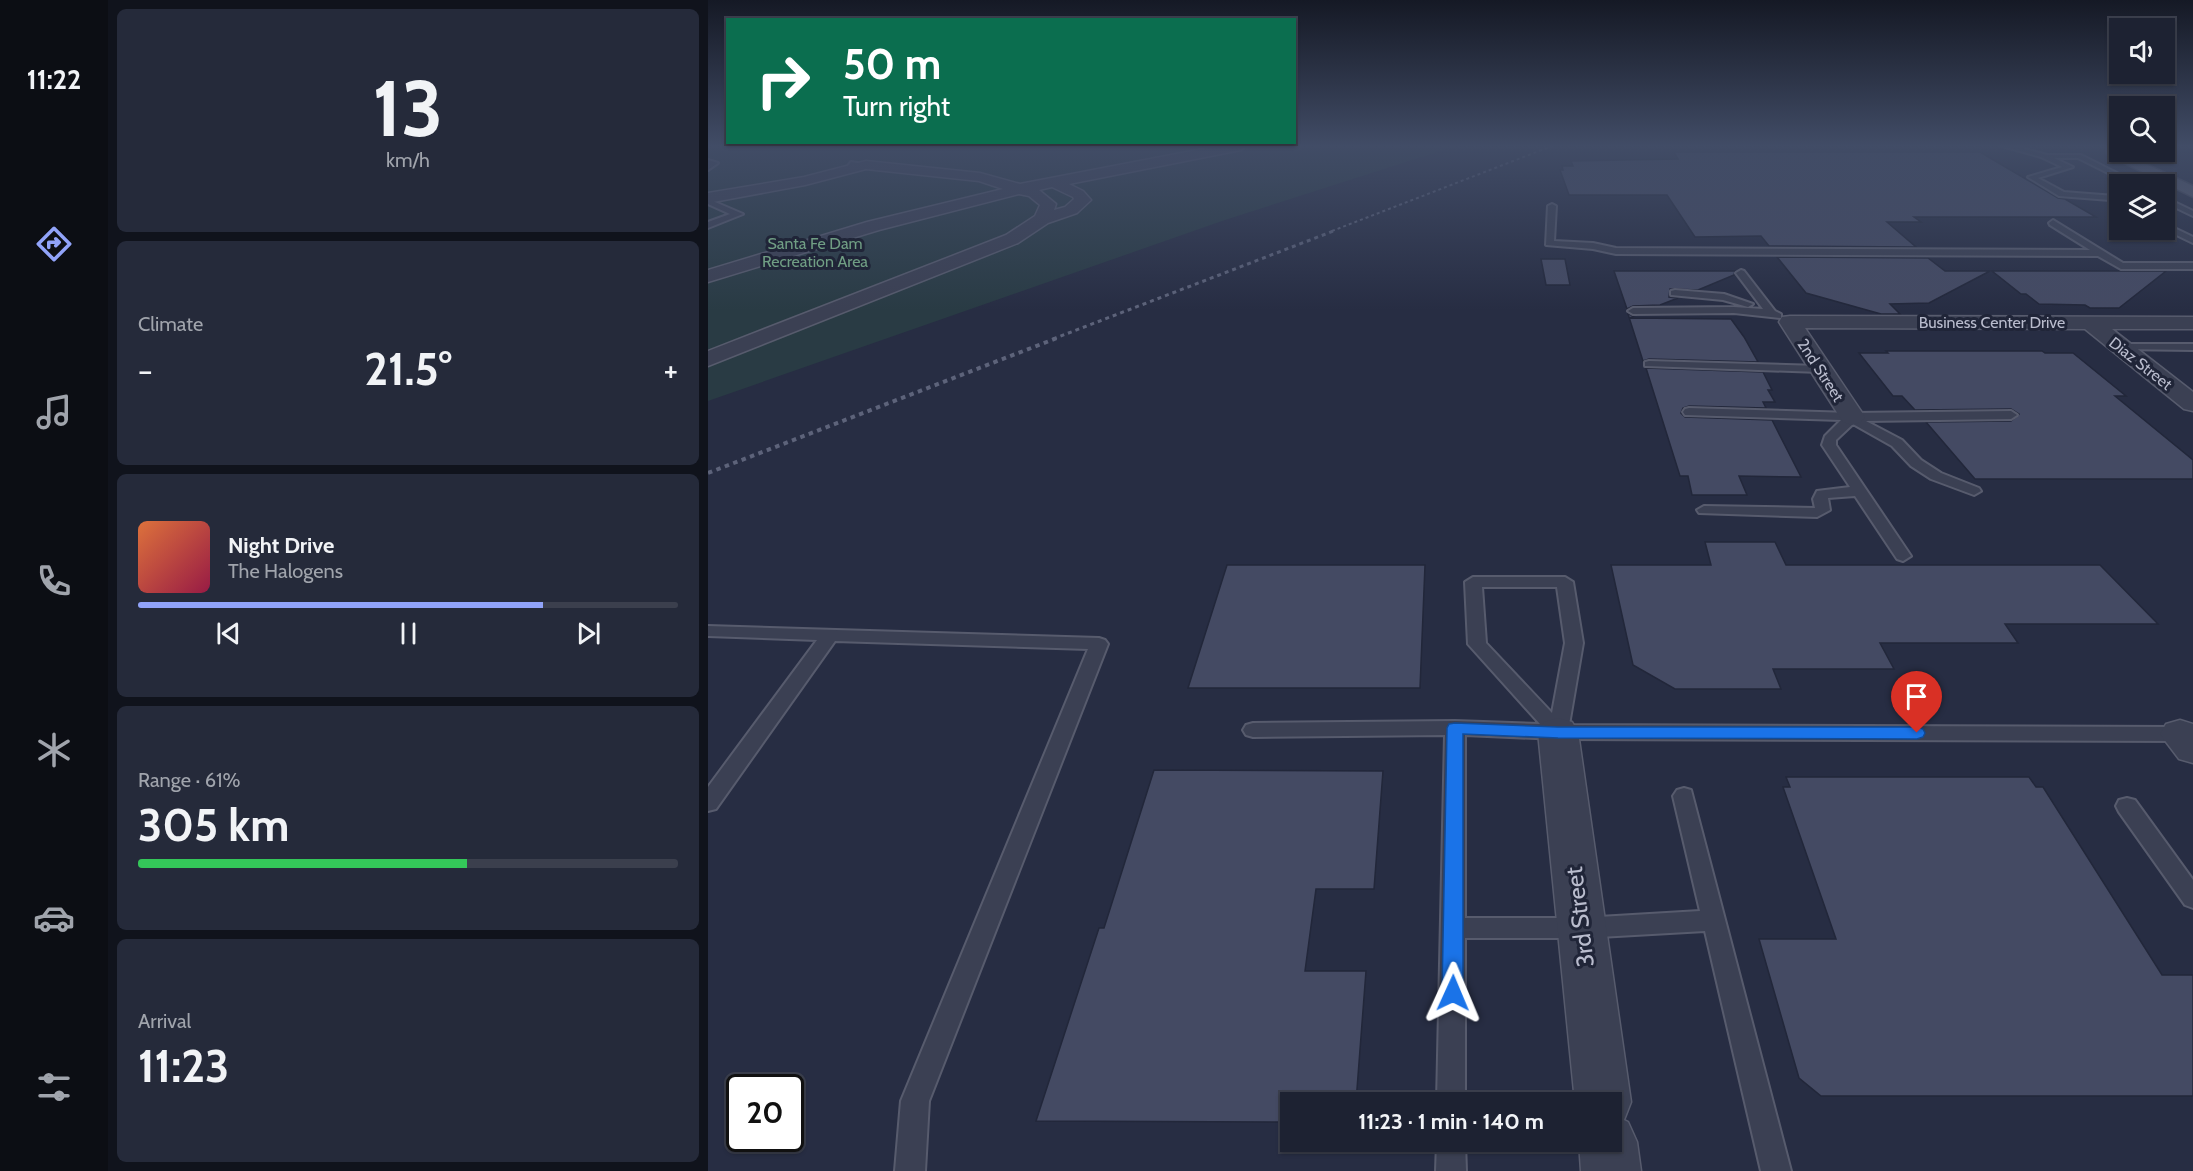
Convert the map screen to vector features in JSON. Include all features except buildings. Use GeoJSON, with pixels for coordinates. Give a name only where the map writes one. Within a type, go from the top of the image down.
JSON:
{"type":"FeatureCollection","features":[{"type":"Feature","properties":{"kind":"street"},"geometry":{"type":"LineString","coordinates":[[708,276],[873,226],[973,201]]}},
{"type":"Feature","properties":{"kind":"street"},"geometry":{"type":"LineString","coordinates":[[1042,219],[1048,204],[1044,201]]}},
{"type":"Feature","properties":{"kind":"street"},"geometry":{"type":"LineString","coordinates":[[708,359],[1012,239],[1042,219],[1071,210],[1082,201]]}},
{"type":"Feature","properties":{"kind":"street","name":"Business Center Drive"},"geometry":{"type":"LineString","coordinates":[[1781,318],[2193,323]]}},
{"type":"Feature","properties":{"kind":"street","name":"2nd Street"},"geometry":{"type":"LineString","coordinates":[[1781,318],[1820,369],[1852,417]]}},
{"type":"Feature","properties":{"kind":"street","name":"Diaz Street"},"geometry":{"type":"LineString","coordinates":[[2089,322],[2193,404]]}},
{"type":"Feature","properties":{"kind":"street","name":"3rd Street"},"geometry":{"type":"LineString","coordinates":[[1558,732],[1602,1092]]}},
{"type":"Feature","properties":{"kind":"street"},"geometry":{"type":"LineString","coordinates":[[1609,1152],[1611,1171]]}},
{"type":"Feature","properties":{"kind":"lane"},"geometry":{"type":"LineString","coordinates":[[708,225],[739,214],[724,210],[710,201]]}},
{"type":"Feature","properties":{"kind":"lane"},"geometry":{"type":"LineString","coordinates":[[2175,205],[2193,214]]}},
{"type":"Feature","properties":{"kind":"lane"},"geometry":{"type":"LineString","coordinates":[[1551,206],[1549,243],[1593,246],[1616,251],[2101,253]]}},
{"type":"Feature","properties":{"kind":"lane"},"geometry":{"type":"LineString","coordinates":[[2053,223],[2121,266],[2193,266]]}},
{"type":"Feature","properties":{"kind":"lane"},"geometry":{"type":"LineString","coordinates":[[2175,231],[2193,240]]}},
{"type":"Feature","properties":{"kind":"lane"},"geometry":{"type":"LineString","coordinates":[[1742,273],[1781,318]]}},
{"type":"Feature","properties":{"kind":"lane"},"geometry":{"type":"LineString","coordinates":[[1675,293],[1724,297],[1781,318]]}},
{"type":"Feature","properties":{"kind":"lane"},"geometry":{"type":"LineString","coordinates":[[1633,311],[1734,310],[1781,318]]}},
{"type":"Feature","properties":{"kind":"lane"},"geometry":{"type":"LineString","coordinates":[[2120,347],[2193,347]]}},
{"type":"Feature","properties":{"kind":"lane"},"geometry":{"type":"LineString","coordinates":[[1649,364],[1820,369]]}},
{"type":"Feature","properties":{"kind":"lane"},"geometry":{"type":"LineString","coordinates":[[1689,412],[1852,417],[2012,415]]}},
{"type":"Feature","properties":{"kind":"lane"},"geometry":{"type":"LineString","coordinates":[[1852,417],[1830,439],[1829,445],[1903,556]]}},
{"type":"Feature","properties":{"kind":"lane"},"geometry":{"type":"LineString","coordinates":[[1852,417],[1897,443],[1916,463],[1936,476],[1974,491]]}},
{"type":"Feature","properties":{"kind":"lane"},"geometry":{"type":"LineString","coordinates":[[1704,510],[1817,513],[1823,510],[1820,499],[1822,494],[1859,491]]}},
{"type":"Feature","properties":{"kind":"lane"},"geometry":{"type":"LineString","coordinates":[[1473,582],[1565,582],[1574,643],[1558,732],[1477,644],[1473,582]]}},
{"type":"Feature","properties":{"kind":"lane"},"geometry":{"type":"LineString","coordinates":[[708,631],[1099,644],[915,1101],[910,1171]]}},
{"type":"Feature","properties":{"kind":"lane"},"geometry":{"type":"LineString","coordinates":[[708,803],[830,635]]}},
{"type":"Feature","properties":{"kind":"lane"},"geometry":{"type":"LineString","coordinates":[[1451,1092],[1455,728]]}},
{"type":"Feature","properties":{"kind":"lane"},"geometry":{"type":"LineString","coordinates":[[1253,730],[1455,728],[1558,732],[2189,739]]}},
{"type":"Feature","properties":{"kind":"lane"},"geometry":{"type":"LineString","coordinates":[[1684,796],[1776,1171]]}},
{"type":"Feature","properties":{"kind":"lane"},"geometry":{"type":"LineString","coordinates":[[2127,806],[2193,898]]}},
{"type":"Feature","properties":{"kind":"lane"},"geometry":{"type":"LineString","coordinates":[[1453,928],[1582,928],[1714,920]]}},
{"type":"Feature","properties":{"kind":"lane"},"geometry":{"type":"LineString","coordinates":[[1451,1152],[1451,1171]]}},
{"type":"Feature","properties":{"kind":"green space","name":"Santa Fe Dam Recreation Area"},"geometry":{"type":"Polygon","coordinates":[[[708,201],[1285,201],[1225,220],[708,401],[708,201]]]}},
{"type":"Feature","properties":{"kind":"railway"},"geometry":{"type":"LineString","coordinates":[[1332,231],[1411,201]]}},
{"type":"Feature","properties":{"kind":"railway"},"geometry":{"type":"LineString","coordinates":[[1053,339],[1336,230]]}},
{"type":"Feature","properties":{"kind":"railway"},"geometry":{"type":"LineString","coordinates":[[708,473],[1057,338]]}},
{"type":"Feature","properties":{"kind":"route"},"geometry":{"type":"LineString","coordinates":[[1453,993],[1455,728],[1558,732],[1917,733]]}}]}
